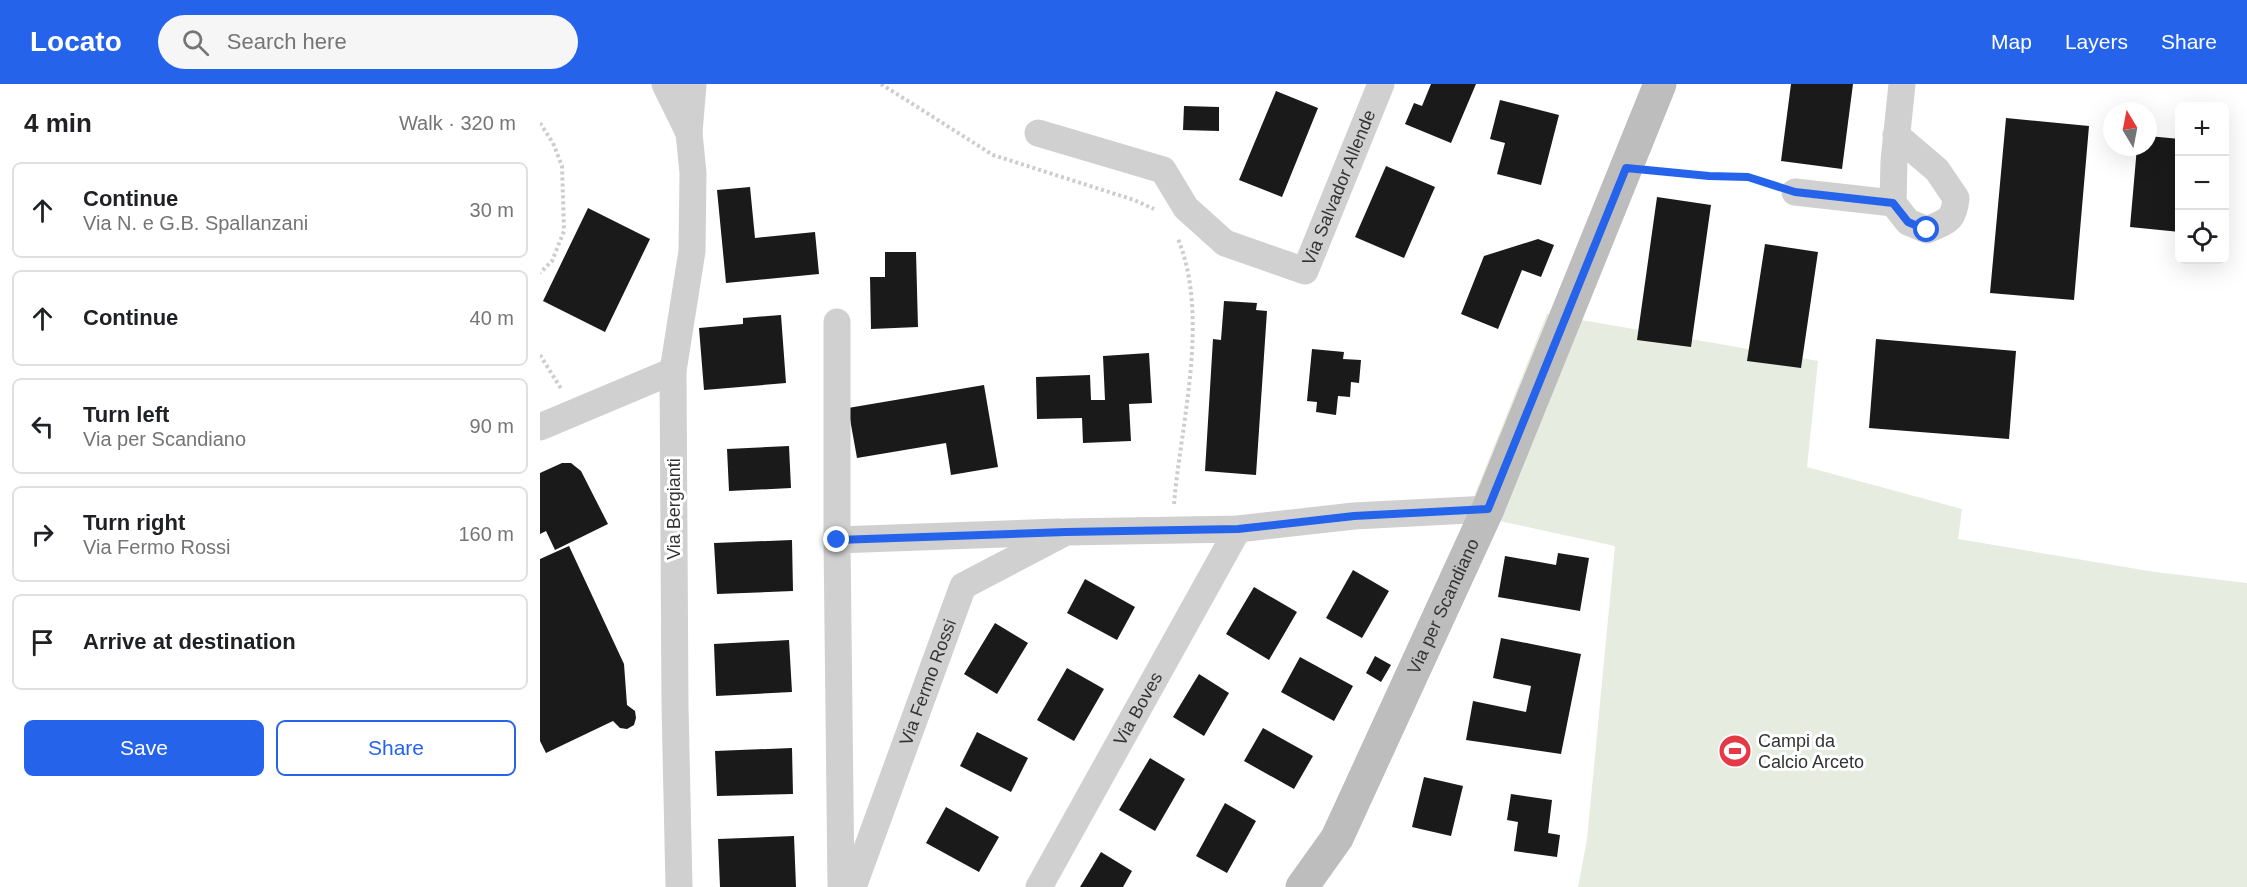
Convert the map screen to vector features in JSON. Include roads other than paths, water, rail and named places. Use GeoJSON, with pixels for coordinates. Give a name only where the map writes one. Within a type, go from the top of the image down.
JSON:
{"type":"FeatureCollection","features":[{"type":"Feature","properties":{"kind":"street","name":"Via Bergianti"},"geometry":{"type":"LineString","coordinates":[[665,84],[688,133]]}},
{"type":"Feature","properties":{"kind":"street","name":"Via Bergianti"},"geometry":{"type":"LineString","coordinates":[[679,887],[673,371],[692,251],[693,173],[688,133],[693,84]]}},
{"type":"Feature","properties":{"kind":"street","name":"Via Salvador Allende"},"geometry":{"type":"LineString","coordinates":[[1038,133],[1164,170],[1186,208],[1225,243],[1305,271],[1381,84]]}},
{"type":"Feature","properties":{"kind":"street","name":"Via per Scandiano"},"geometry":{"type":"LineString","coordinates":[[1302,887],[1337,838],[1488,509],[1660,84]]}},
{"type":"Feature","properties":{"kind":"street"},"geometry":{"type":"LineString","coordinates":[[1896,135],[1937,170],[1956,198],[1955,213],[1947,221],[1927,230],[1908,222],[1893,203],[1896,135],[1902,84]]}},
{"type":"Feature","properties":{"kind":"street"},"geometry":{"type":"LineString","coordinates":[[1795,192],[1893,203]]}},
{"type":"Feature","properties":{"kind":"street"},"geometry":{"type":"LineString","coordinates":[[837,322],[841,887]]}},
{"type":"Feature","properties":{"kind":"street"},"geometry":{"type":"LineString","coordinates":[[540,427],[673,371]]}},
{"type":"Feature","properties":{"kind":"street","name":"Via Fermo Rossi"},"geometry":{"type":"LineString","coordinates":[[837,540],[1238,529],[1354,516],[1488,509]]}},
{"type":"Feature","properties":{"kind":"street","name":"Via Boves"},"geometry":{"type":"LineString","coordinates":[[1040,887],[1238,529]]}},
{"type":"Feature","properties":{"kind":"street","name":"Via Fermo Rossi"},"geometry":{"type":"LineString","coordinates":[[853,887],[963,586],[1066,532]]}},
{"type":"Feature","properties":{"kind":"place","name":"Campi da Calcio Arceto"},"geometry":{"type":"Point","coordinates":[1735,751]}}]}
